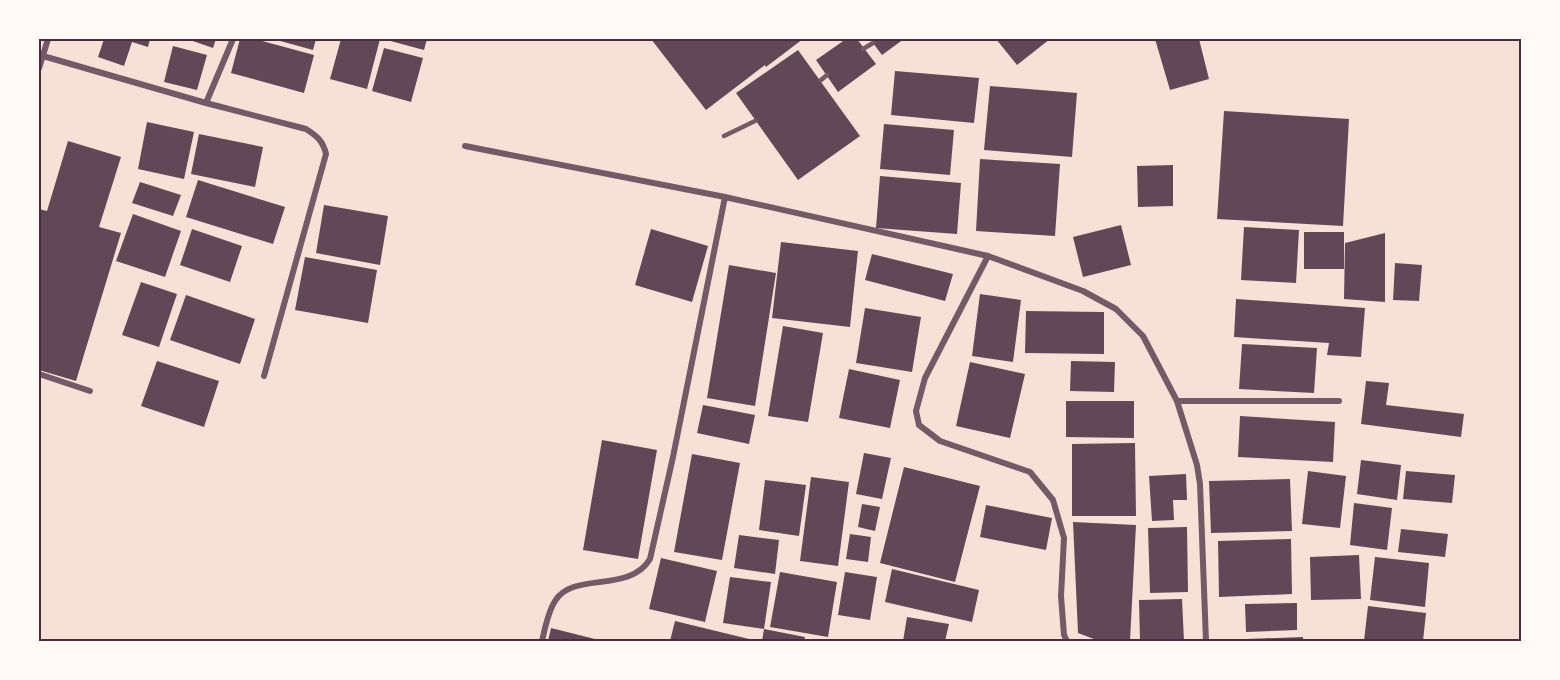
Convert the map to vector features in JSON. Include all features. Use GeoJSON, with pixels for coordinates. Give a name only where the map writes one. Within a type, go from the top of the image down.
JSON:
{"type":"FeatureCollection","features":[{"type":"Feature","properties":{"kind":"street"},"geometry":{"type":"LineString","coordinates":[[39,65],[48,39]]}},
{"type":"Feature","properties":{"kind":"street"},"geometry":{"type":"LineString","coordinates":[[206,104],[233,39]]}},
{"type":"Feature","properties":{"kind":"street"},"geometry":{"type":"LineString","coordinates":[[43,56],[206,104],[306,129],[317,135],[323,143],[326,154],[264,376]]}},
{"type":"Feature","properties":{"kind":"street"},"geometry":{"type":"LineString","coordinates":[[465,146],[725,198],[988,256],[1083,291],[1116,309],[1143,336],[1176,401],[1197,465],[1200,484],[1206,641]]}},
{"type":"Feature","properties":{"kind":"street"},"geometry":{"type":"LineString","coordinates":[[542,641],[555,601],[564,591],[635,574],[645,567],[650,559],[725,198]]}},
{"type":"Feature","properties":{"kind":"street"},"geometry":{"type":"LineString","coordinates":[[988,256],[925,378],[916,411],[919,425],[940,441],[1030,472],[1053,500],[1064,538],[1061,596],[1064,635],[1067,641]]}},
{"type":"Feature","properties":{"kind":"street"},"geometry":{"type":"LineString","coordinates":[[39,374],[90,391]]}},
{"type":"Feature","properties":{"kind":"street"},"geometry":{"type":"LineString","coordinates":[[1176,401],[1339,401]]}},
{"type":"Feature","properties":{"kind":"lane"},"geometry":{"type":"LineString","coordinates":[[863,49],[873,43]]}},
{"type":"Feature","properties":{"kind":"lane"},"geometry":{"type":"LineString","coordinates":[[821,80],[827,75]]}},
{"type":"Feature","properties":{"kind":"lane"},"geometry":{"type":"LineString","coordinates":[[724,136],[755,121]]}},
{"type":"Feature","properties":{"kind":"building"},"geometry":{"type":"Polygon","coordinates":[[[104,39],[150,39],[148,47],[132,42],[124,66],[98,57],[104,39]]]}},
{"type":"Feature","properties":{"kind":"building"},"geometry":{"type":"Polygon","coordinates":[[[187,39],[216,39],[213,48],[187,39]]]}},
{"type":"Feature","properties":{"kind":"building"},"geometry":{"type":"Polygon","coordinates":[[[240,39],[255,39],[314,55],[304,93],[231,73],[240,39]]]}},
{"type":"Feature","properties":{"kind":"building"},"geometry":{"type":"Polygon","coordinates":[[[273,39],[316,39],[313,50],[273,39]]]}},
{"type":"Feature","properties":{"kind":"building"},"geometry":{"type":"Polygon","coordinates":[[[341,39],[380,39],[367,89],[330,79],[341,39]]]}},
{"type":"Feature","properties":{"kind":"building"},"geometry":{"type":"Polygon","coordinates":[[[383,39],[427,39],[424,50],[383,39]]]}},
{"type":"Feature","properties":{"kind":"building"},"geometry":{"type":"Polygon","coordinates":[[[651,39],[803,39],[706,110],[651,39]]]}},
{"type":"Feature","properties":{"kind":"building"},"geometry":{"type":"Polygon","coordinates":[[[846,39],[857,39],[876,64],[838,92],[816,60],[846,39]]]}},
{"type":"Feature","properties":{"kind":"building"},"geometry":{"type":"Polygon","coordinates":[[[870,39],[904,39],[882,55],[870,39]]]}},
{"type":"Feature","properties":{"kind":"building"},"geometry":{"type":"Polygon","coordinates":[[[996,39],[1050,39],[1017,65],[996,39]]]}},
{"type":"Feature","properties":{"kind":"building"},"geometry":{"type":"Polygon","coordinates":[[[1155,39],[1199,39],[1209,79],[1170,90],[1155,39]]]}},
{"type":"Feature","properties":{"kind":"building"},"geometry":{"type":"Polygon","coordinates":[[[173,46],[207,55],[197,90],[164,82],[173,46]]]}},
{"type":"Feature","properties":{"kind":"building"},"geometry":{"type":"Polygon","coordinates":[[[384,48],[423,58],[411,102],[372,91],[384,48]]]}},
{"type":"Feature","properties":{"kind":"building"},"geometry":{"type":"Polygon","coordinates":[[[798,50],[860,136],[798,180],[736,93],[798,50]]]}},
{"type":"Feature","properties":{"kind":"building"},"geometry":{"type":"Polygon","coordinates":[[[895,71],[979,78],[974,123],[891,115],[895,71]]]}},
{"type":"Feature","properties":{"kind":"building"},"geometry":{"type":"Polygon","coordinates":[[[990,86],[1077,93],[1072,157],[984,150],[990,86]]]}},
{"type":"Feature","properties":{"kind":"building"},"geometry":{"type":"Polygon","coordinates":[[[1224,111],[1349,119],[1343,226],[1217,219],[1224,111]]]}},
{"type":"Feature","properties":{"kind":"building"},"geometry":{"type":"Polygon","coordinates":[[[147,122],[194,132],[184,179],[138,169],[147,122]]]}},
{"type":"Feature","properties":{"kind":"building"},"geometry":{"type":"Polygon","coordinates":[[[884,124],[954,130],[950,175],[880,169],[884,124]]]}},
{"type":"Feature","properties":{"kind":"building"},"geometry":{"type":"Polygon","coordinates":[[[199,134],[263,147],[255,187],[191,174],[199,134]]]}},
{"type":"Feature","properties":{"kind":"building"},"geometry":{"type":"Polygon","coordinates":[[[68,141],[121,157],[99,227],[121,233],[76,381],[39,370],[39,209],[47,211],[68,141]]]}},
{"type":"Feature","properties":{"kind":"building"},"geometry":{"type":"Polygon","coordinates":[[[980,159],[1060,164],[1055,236],[976,231],[980,159]]]}},
{"type":"Feature","properties":{"kind":"building"},"geometry":{"type":"Polygon","coordinates":[[[1173,165],[1173,206],[1138,207],[1137,166],[1173,165]]]}},
{"type":"Feature","properties":{"kind":"building"},"geometry":{"type":"Polygon","coordinates":[[[880,176],[961,183],[957,234],[876,228],[880,176]]]}},
{"type":"Feature","properties":{"kind":"building"},"geometry":{"type":"Polygon","coordinates":[[[198,180],[285,207],[273,244],[186,217],[198,180]]]}},
{"type":"Feature","properties":{"kind":"building"},"geometry":{"type":"Polygon","coordinates":[[[140,182],[181,195],[173,216],[132,203],[140,182]]]}},
{"type":"Feature","properties":{"kind":"building"},"geometry":{"type":"Polygon","coordinates":[[[324,205],[388,216],[380,265],[316,253],[324,205]]]}},
{"type":"Feature","properties":{"kind":"building"},"geometry":{"type":"Polygon","coordinates":[[[133,214],[181,231],[165,277],[116,261],[133,214]]]}},
{"type":"Feature","properties":{"kind":"building"},"geometry":{"type":"Polygon","coordinates":[[[1121,225],[1131,265],[1083,277],[1073,237],[1121,225]]]}},
{"type":"Feature","properties":{"kind":"building"},"geometry":{"type":"Polygon","coordinates":[[[1244,227],[1299,230],[1296,283],[1241,280],[1244,227]]]}},
{"type":"Feature","properties":{"kind":"building"},"geometry":{"type":"Polygon","coordinates":[[[192,229],[242,246],[230,282],[180,265],[192,229]]]}},
{"type":"Feature","properties":{"kind":"building"},"geometry":{"type":"Polygon","coordinates":[[[651,229],[708,246],[692,302],[635,285],[651,229]]]}},
{"type":"Feature","properties":{"kind":"building"},"geometry":{"type":"Polygon","coordinates":[[[1304,232],[1344,232],[1344,269],[1304,269],[1304,232]]]}},
{"type":"Feature","properties":{"kind":"building"},"geometry":{"type":"Polygon","coordinates":[[[1385,233],[1385,302],[1344,299],[1345,243],[1385,233]]]}},
{"type":"Feature","properties":{"kind":"building"},"geometry":{"type":"Polygon","coordinates":[[[781,242],[858,251],[850,327],[772,318],[781,242]]]}},
{"type":"Feature","properties":{"kind":"building"},"geometry":{"type":"Polygon","coordinates":[[[872,254],[953,274],[945,301],[865,280],[872,254]]]}},
{"type":"Feature","properties":{"kind":"building"},"geometry":{"type":"Polygon","coordinates":[[[305,257],[377,270],[368,323],[295,310],[305,257]]]}},
{"type":"Feature","properties":{"kind":"building"},"geometry":{"type":"Polygon","coordinates":[[[1395,263],[1422,265],[1419,301],[1393,300],[1395,263]]]}},
{"type":"Feature","properties":{"kind":"building"},"geometry":{"type":"Polygon","coordinates":[[[729,265],[776,273],[755,406],[707,398],[729,265]]]}},
{"type":"Feature","properties":{"kind":"building"},"geometry":{"type":"Polygon","coordinates":[[[141,282],[177,294],[159,347],[122,335],[141,282]]]}},
{"type":"Feature","properties":{"kind":"building"},"geometry":{"type":"Polygon","coordinates":[[[980,294],[1021,300],[1013,362],[972,356],[980,294]]]}},
{"type":"Feature","properties":{"kind":"building"},"geometry":{"type":"Polygon","coordinates":[[[186,295],[255,319],[240,364],[170,340],[186,295]]]}},
{"type":"Feature","properties":{"kind":"building"},"geometry":{"type":"Polygon","coordinates":[[[1236,299],[1365,308],[1361,357],[1327,355],[1329,343],[1234,337],[1236,299]]]}},
{"type":"Feature","properties":{"kind":"building"},"geometry":{"type":"Polygon","coordinates":[[[865,308],[921,317],[912,372],[856,363],[865,308]]]}},
{"type":"Feature","properties":{"kind":"building"},"geometry":{"type":"Polygon","coordinates":[[[1026,311],[1104,312],[1104,354],[1025,353],[1026,311]]]}},
{"type":"Feature","properties":{"kind":"building"},"geometry":{"type":"Polygon","coordinates":[[[783,326],[823,333],[808,422],[768,416],[783,326]]]}},
{"type":"Feature","properties":{"kind":"building"},"geometry":{"type":"Polygon","coordinates":[[[1242,344],[1317,348],[1314,393],[1239,389],[1242,344]]]}},
{"type":"Feature","properties":{"kind":"building"},"geometry":{"type":"Polygon","coordinates":[[[157,361],[219,381],[204,427],[141,406],[157,361]]]}},
{"type":"Feature","properties":{"kind":"building"},"geometry":{"type":"Polygon","coordinates":[[[1071,361],[1115,362],[1114,392],[1070,391],[1071,361]]]}},
{"type":"Feature","properties":{"kind":"building"},"geometry":{"type":"Polygon","coordinates":[[[970,362],[1025,374],[1010,438],[956,426],[970,362]]]}},
{"type":"Feature","properties":{"kind":"building"},"geometry":{"type":"Polygon","coordinates":[[[849,369],[900,380],[890,428],[839,418],[849,369]]]}},
{"type":"Feature","properties":{"kind":"building"},"geometry":{"type":"Polygon","coordinates":[[[1366,381],[1389,383],[1386,405],[1464,414],[1461,437],[1361,424],[1366,381]]]}},
{"type":"Feature","properties":{"kind":"building"},"geometry":{"type":"Polygon","coordinates":[[[1066,401],[1134,401],[1134,438],[1066,437],[1066,401]]]}},
{"type":"Feature","properties":{"kind":"building"},"geometry":{"type":"Polygon","coordinates":[[[703,405],[755,415],[749,444],[697,433],[703,405]]]}},
{"type":"Feature","properties":{"kind":"building"},"geometry":{"type":"Polygon","coordinates":[[[1240,416],[1335,422],[1333,462],[1238,457],[1240,416]]]}},
{"type":"Feature","properties":{"kind":"building"},"geometry":{"type":"Polygon","coordinates":[[[602,440],[657,450],[638,559],[583,550],[602,440]]]}},
{"type":"Feature","properties":{"kind":"building"},"geometry":{"type":"Polygon","coordinates":[[[1135,443],[1136,516],[1072,516],[1072,444],[1135,443]]]}},
{"type":"Feature","properties":{"kind":"building"},"geometry":{"type":"Polygon","coordinates":[[[864,453],[891,458],[882,499],[856,494],[864,453]]]}},
{"type":"Feature","properties":{"kind":"building"},"geometry":{"type":"Polygon","coordinates":[[[692,454],[740,463],[722,560],[674,552],[692,454]]]}},
{"type":"Feature","properties":{"kind":"building"},"geometry":{"type":"Polygon","coordinates":[[[1361,460],[1401,465],[1397,500],[1357,494],[1361,460]]]}},
{"type":"Feature","properties":{"kind":"building"},"geometry":{"type":"Polygon","coordinates":[[[904,467],[980,486],[955,582],[880,563],[904,467]]]}},
{"type":"Feature","properties":{"kind":"building"},"geometry":{"type":"Polygon","coordinates":[[[1308,471],[1346,476],[1340,528],[1302,524],[1308,471]]]}},
{"type":"Feature","properties":{"kind":"building"},"geometry":{"type":"Polygon","coordinates":[[[1406,471],[1455,475],[1452,503],[1403,499],[1406,471]]]}},
{"type":"Feature","properties":{"kind":"building"},"geometry":{"type":"Polygon","coordinates":[[[1186,474],[1187,500],[1173,500],[1174,520],[1152,521],[1149,476],[1186,474]]]}},
{"type":"Feature","properties":{"kind":"building"},"geometry":{"type":"Polygon","coordinates":[[[811,477],[849,482],[838,566],[800,561],[811,477]]]}},
{"type":"Feature","properties":{"kind":"building"},"geometry":{"type":"Polygon","coordinates":[[[1290,479],[1292,531],[1211,533],[1209,481],[1290,479]]]}},
{"type":"Feature","properties":{"kind":"building"},"geometry":{"type":"Polygon","coordinates":[[[765,480],[806,485],[799,536],[759,530],[765,480]]]}},
{"type":"Feature","properties":{"kind":"building"},"geometry":{"type":"Polygon","coordinates":[[[1354,503],[1392,508],[1387,550],[1350,545],[1354,503]]]}},
{"type":"Feature","properties":{"kind":"building"},"geometry":{"type":"Polygon","coordinates":[[[862,504],[880,507],[875,531],[858,527],[862,504]]]}},
{"type":"Feature","properties":{"kind":"building"},"geometry":{"type":"Polygon","coordinates":[[[986,505],[1052,518],[1046,550],[980,537],[986,505]]]}},
{"type":"Feature","properties":{"kind":"building"},"geometry":{"type":"Polygon","coordinates":[[[1073,522],[1136,525],[1130,641],[1099,641],[1078,633],[1073,522]]]}},
{"type":"Feature","properties":{"kind":"building"},"geometry":{"type":"Polygon","coordinates":[[[1187,527],[1188,592],[1150,593],[1148,528],[1187,527]]]}},
{"type":"Feature","properties":{"kind":"building"},"geometry":{"type":"Polygon","coordinates":[[[1401,529],[1448,534],[1445,557],[1398,552],[1401,529]]]}},
{"type":"Feature","properties":{"kind":"building"},"geometry":{"type":"Polygon","coordinates":[[[850,534],[871,537],[868,562],[846,559],[850,534]]]}},
{"type":"Feature","properties":{"kind":"building"},"geometry":{"type":"Polygon","coordinates":[[[739,535],[779,540],[775,574],[734,568],[739,535]]]}},
{"type":"Feature","properties":{"kind":"building"},"geometry":{"type":"Polygon","coordinates":[[[1291,539],[1292,594],[1219,597],[1218,541],[1291,539]]]}},
{"type":"Feature","properties":{"kind":"building"},"geometry":{"type":"Polygon","coordinates":[[[1359,555],[1361,599],[1311,600],[1310,557],[1359,555]]]}},
{"type":"Feature","properties":{"kind":"building"},"geometry":{"type":"Polygon","coordinates":[[[1375,557],[1429,563],[1425,607],[1370,600],[1375,557]]]}},
{"type":"Feature","properties":{"kind":"building"},"geometry":{"type":"Polygon","coordinates":[[[661,558],[717,571],[705,622],[649,609],[661,558]]]}},
{"type":"Feature","properties":{"kind":"building"},"geometry":{"type":"Polygon","coordinates":[[[892,569],[979,590],[972,622],[885,602],[892,569]]]}},
{"type":"Feature","properties":{"kind":"building"},"geometry":{"type":"Polygon","coordinates":[[[780,572],[837,582],[828,637],[770,627],[780,572]]]}},
{"type":"Feature","properties":{"kind":"building"},"geometry":{"type":"Polygon","coordinates":[[[845,572],[877,577],[870,620],[838,615],[845,572]]]}},
{"type":"Feature","properties":{"kind":"building"},"geometry":{"type":"Polygon","coordinates":[[[730,577],[771,582],[764,629],[723,623],[730,577]]]}},
{"type":"Feature","properties":{"kind":"building"},"geometry":{"type":"Polygon","coordinates":[[[1182,599],[1184,641],[1140,641],[1139,600],[1182,599]]]}},
{"type":"Feature","properties":{"kind":"building"},"geometry":{"type":"Polygon","coordinates":[[[1297,603],[1297,630],[1246,632],[1245,604],[1297,603]]]}},
{"type":"Feature","properties":{"kind":"building"},"geometry":{"type":"Polygon","coordinates":[[[1368,606],[1426,613],[1423,641],[1364,641],[1368,606]]]}},
{"type":"Feature","properties":{"kind":"building"},"geometry":{"type":"Polygon","coordinates":[[[907,617],[949,624],[945,641],[903,641],[907,617]]]}},
{"type":"Feature","properties":{"kind":"building"},"geometry":{"type":"Polygon","coordinates":[[[675,621],[749,639],[749,641],[670,641],[675,621]]]}},
{"type":"Feature","properties":{"kind":"building"},"geometry":{"type":"Polygon","coordinates":[[[551,628],[599,640],[599,641],[548,641],[551,628]]]}},
{"type":"Feature","properties":{"kind":"building"},"geometry":{"type":"Polygon","coordinates":[[[764,629],[805,637],[804,641],[762,641],[764,629]]]}},
{"type":"Feature","properties":{"kind":"building"},"geometry":{"type":"Polygon","coordinates":[[[1303,637],[1303,641],[1246,641],[1246,639],[1303,637]]]}}]}
